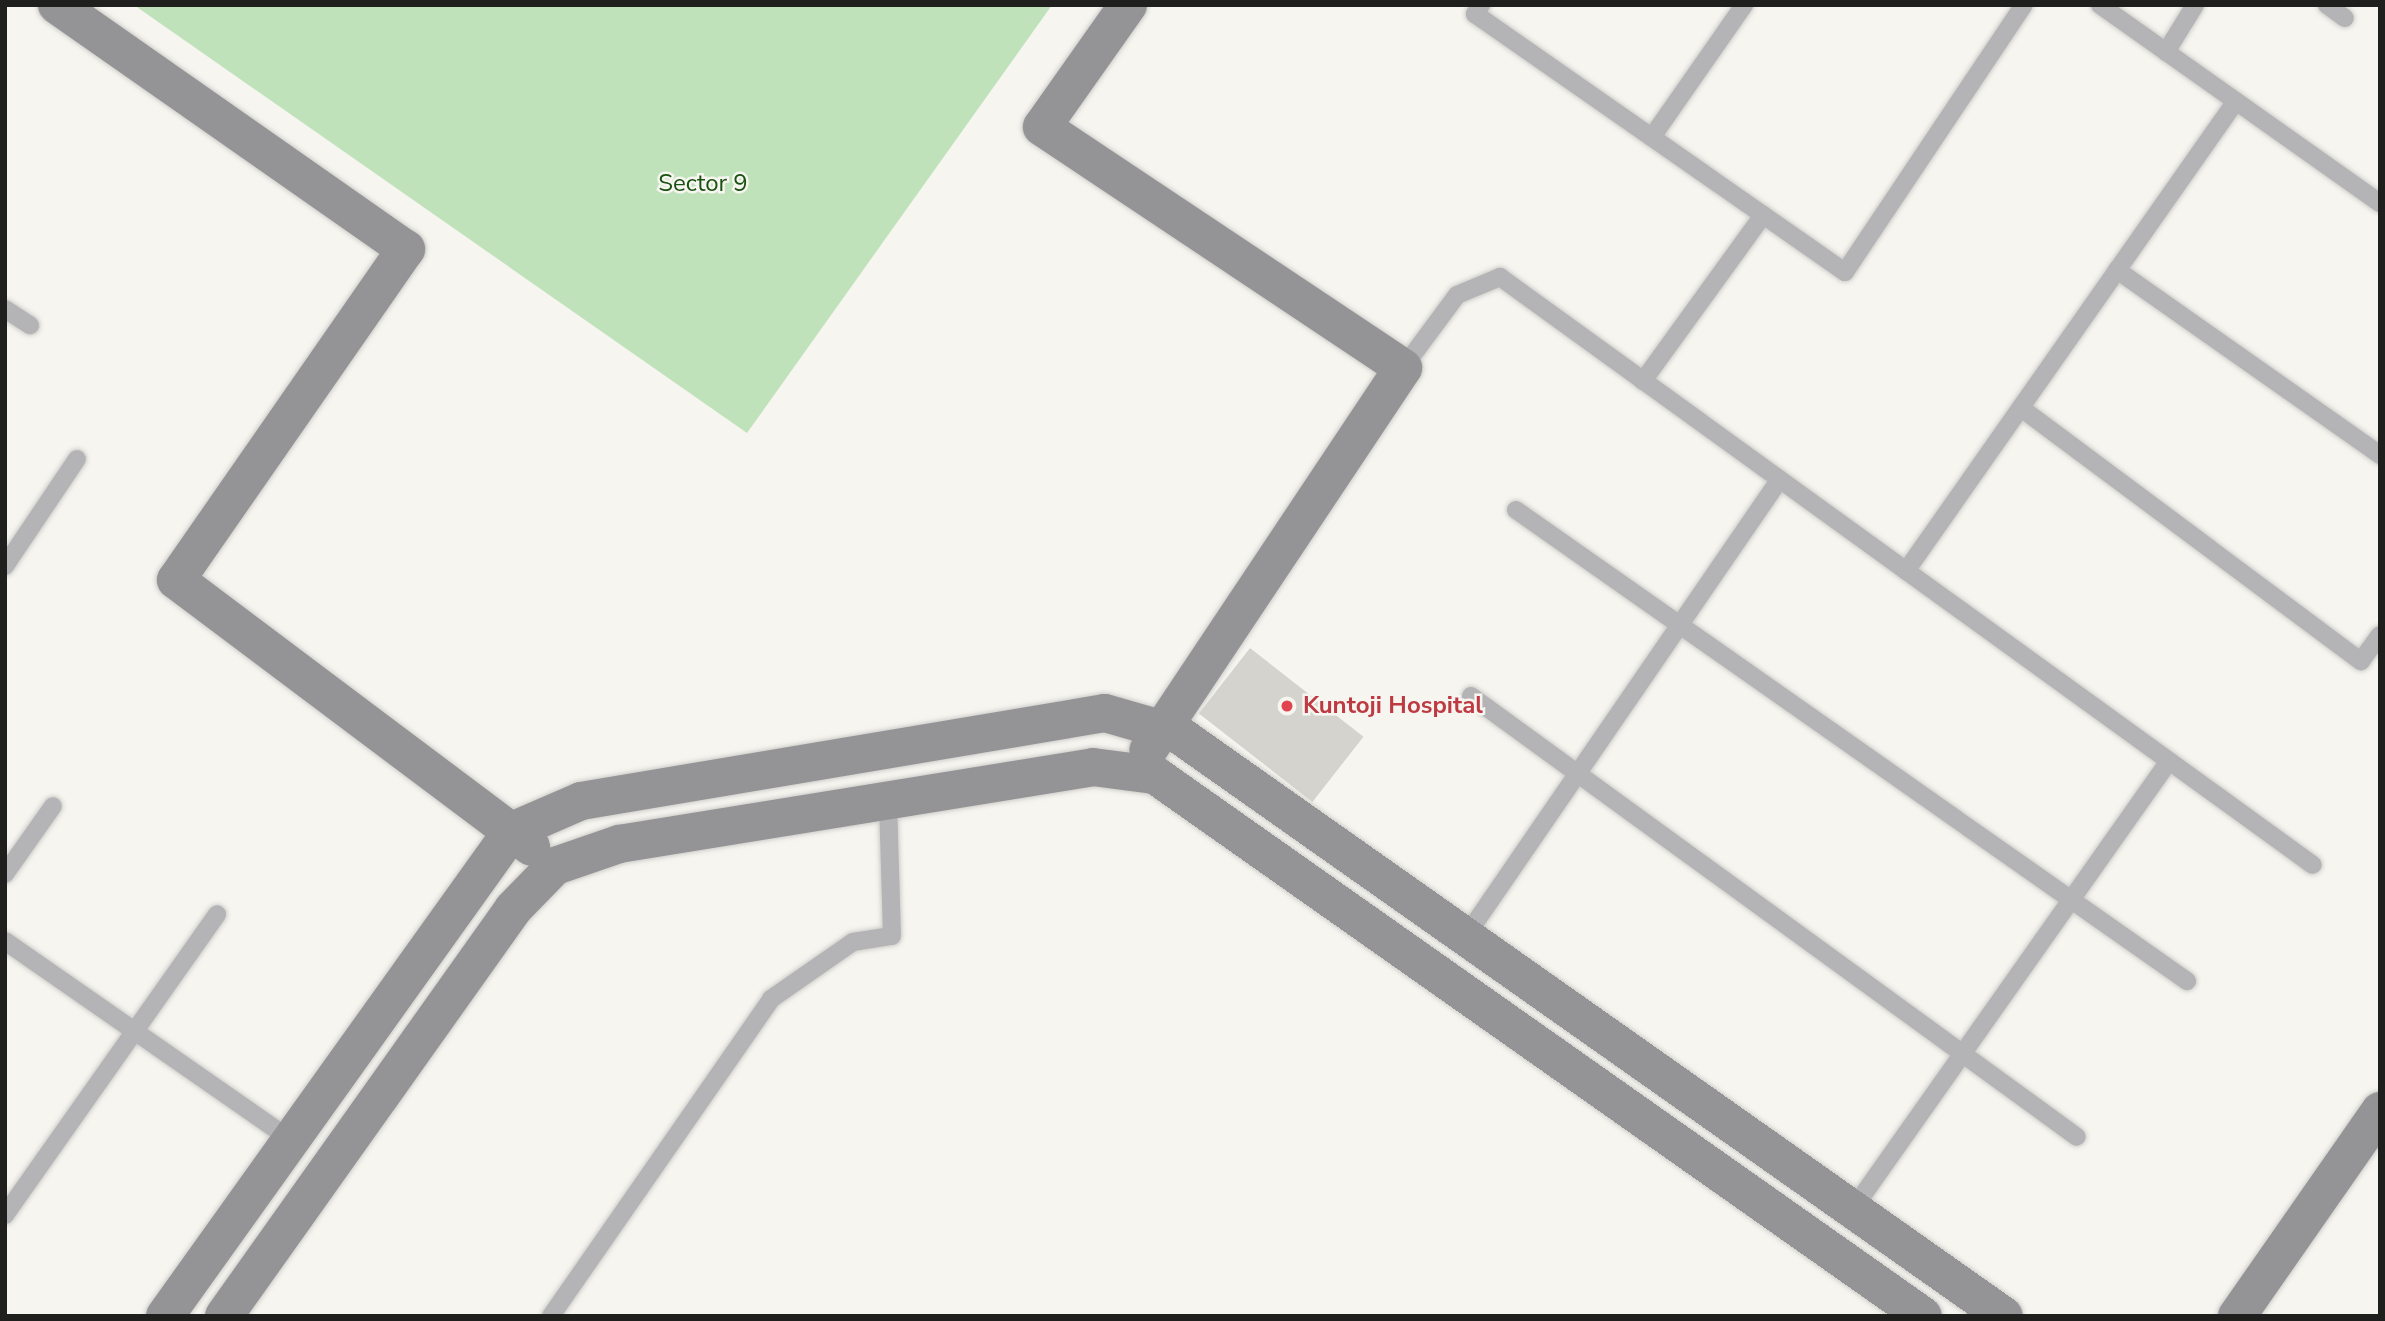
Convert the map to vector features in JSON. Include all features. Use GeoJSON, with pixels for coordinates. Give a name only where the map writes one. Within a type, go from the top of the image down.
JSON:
{"type":"FeatureCollection","features":[{"type":"Feature","properties":{"kind":"street"},"geometry":{"type":"LineString","coordinates":[[57,5],[406,249],[176,580],[555,866]]}},
{"type":"Feature","properties":{"kind":"street"},"geometry":{"type":"LineString","coordinates":[[1128,5],[1042,127],[1403,368],[1133,772]]}},
{"type":"Feature","properties":{"kind":"street"},"geometry":{"type":"LineString","coordinates":[[165,1316],[512,831],[581,801],[1105,713],[1178,734],[2004,1316]]}},
{"type":"Feature","properties":{"kind":"street"},"geometry":{"type":"LineString","coordinates":[[224,1316],[513,909],[555,866],[619,844],[1093,767],[1155,775],[1923,1316]]}},
{"type":"Feature","properties":{"kind":"street"},"geometry":{"type":"LineString","coordinates":[[2237,1316],[2380,1111]]}},
{"type":"Feature","properties":{"kind":"lane"},"geometry":{"type":"LineString","coordinates":[[1481,5],[1475,14],[1845,272],[2024,5]]}},
{"type":"Feature","properties":{"kind":"lane"},"geometry":{"type":"LineString","coordinates":[[1652,138],[1744,5]]}},
{"type":"Feature","properties":{"kind":"lane"},"geometry":{"type":"LineString","coordinates":[[2100,5],[2380,203]]}},
{"type":"Feature","properties":{"kind":"lane"},"geometry":{"type":"LineString","coordinates":[[2166,52],[2195,5]]}},
{"type":"Feature","properties":{"kind":"lane"},"geometry":{"type":"LineString","coordinates":[[2327,5],[2345,19]]}},
{"type":"Feature","properties":{"kind":"lane"},"geometry":{"type":"LineString","coordinates":[[1906,571],[2236,101]]}},
{"type":"Feature","properties":{"kind":"lane"},"geometry":{"type":"LineString","coordinates":[[1643,381],[1763,215]]}},
{"type":"Feature","properties":{"kind":"lane"},"geometry":{"type":"LineString","coordinates":[[2117,270],[2380,455]]}},
{"type":"Feature","properties":{"kind":"lane"},"geometry":{"type":"LineString","coordinates":[[1403,368],[1457,295],[1500,277],[2313,865]]}},
{"type":"Feature","properties":{"kind":"lane"},"geometry":{"type":"LineString","coordinates":[[5,309],[30,325]]}},
{"type":"Feature","properties":{"kind":"lane"},"geometry":{"type":"LineString","coordinates":[[2021,408],[2361,661],[2380,635]]}},
{"type":"Feature","properties":{"kind":"lane"},"geometry":{"type":"LineString","coordinates":[[5,566],[77,459]]}},
{"type":"Feature","properties":{"kind":"lane"},"geometry":{"type":"LineString","coordinates":[[1466,936],[1780,479]]}},
{"type":"Feature","properties":{"kind":"lane"},"geometry":{"type":"LineString","coordinates":[[1516,510],[2188,981]]}},
{"type":"Feature","properties":{"kind":"lane"},"geometry":{"type":"LineString","coordinates":[[1471,696],[2077,1137]]}},
{"type":"Feature","properties":{"kind":"lane"},"geometry":{"type":"LineString","coordinates":[[1853,1209],[2169,761]]}},
{"type":"Feature","properties":{"kind":"lane"},"geometry":{"type":"LineString","coordinates":[[551,1316],[771,999],[853,942],[892,936],[888,800]]}},
{"type":"Feature","properties":{"kind":"lane"},"geometry":{"type":"LineString","coordinates":[[5,874],[52,806]]}},
{"type":"Feature","properties":{"kind":"lane"},"geometry":{"type":"LineString","coordinates":[[5,1215],[217,914]]}},
{"type":"Feature","properties":{"kind":"lane"},"geometry":{"type":"LineString","coordinates":[[5,941],[290,1139]]}},
{"type":"Feature","properties":{"kind":"green space","name":"Sector 9"},"geometry":{"type":"Polygon","coordinates":[[[134,5],[1052,5],[747,433],[134,5]]]}},
{"type":"Feature","properties":{"kind":"building"},"geometry":{"type":"Polygon","coordinates":[[[1250,648],[1363,737],[1312,802],[1199,713],[1250,648]]]}},
{"type":"Feature","properties":{"kind":"place","name":"Kuntoji Hospital"},"geometry":{"type":"Point","coordinates":[1287,706]}}]}
